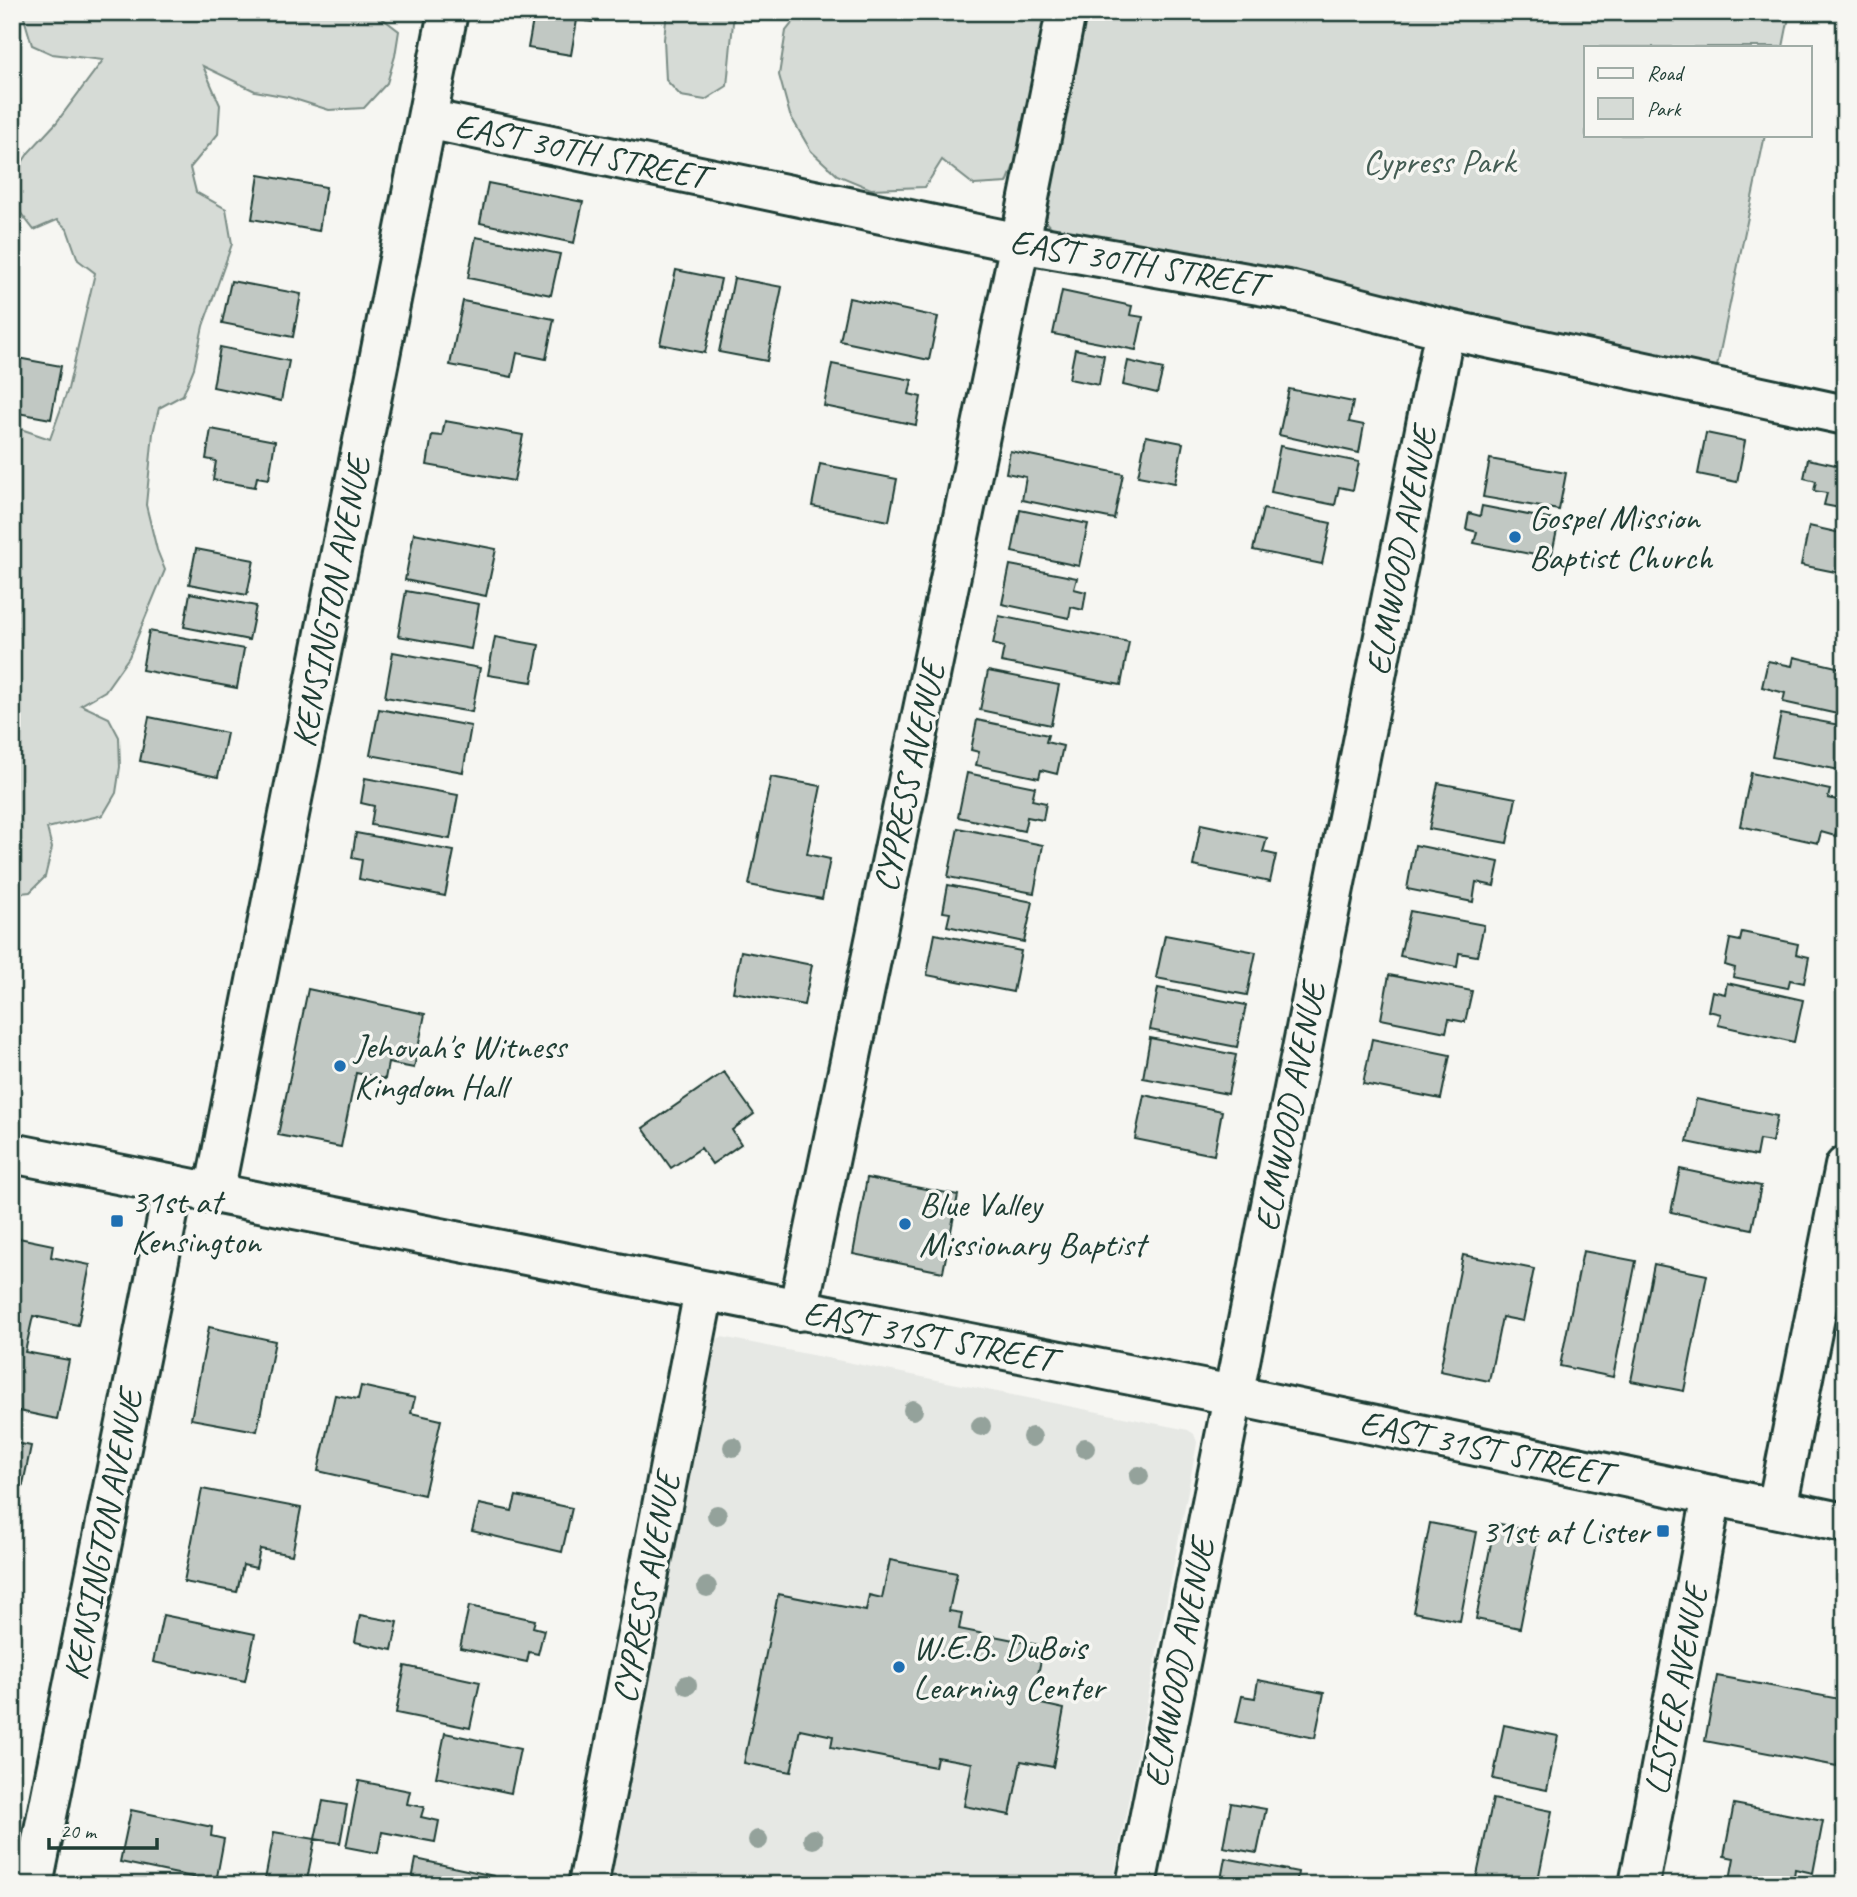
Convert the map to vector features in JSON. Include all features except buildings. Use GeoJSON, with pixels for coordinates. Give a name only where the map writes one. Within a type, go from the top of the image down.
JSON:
{"type":"FeatureCollection","features":[{"type":"Feature","properties":{"kind":"street","name":"KENSINGTON AVENUE"},"geometry":{"type":"LineString","coordinates":[[214,1193],[448,12]]}},
{"type":"Feature","properties":{"kind":"street","name":"CYPRESS AVENUE"},"geometry":{"type":"LineString","coordinates":[[798,1311],[1066,12]]}},
{"type":"Feature","properties":{"kind":"street","name":"EAST 30TH STREET"},"geometry":{"type":"LineString","coordinates":[[427,119],[1020,243],[1293,290],[1445,329],[1845,415]]}},
{"type":"Feature","properties":{"kind":"street","name":"ELMWOOD AVENUE"},"geometry":{"type":"LineString","coordinates":[[1136,1885],[1445,329]]}},
{"type":"Feature","properties":{"kind":"street","name":"EAST 31ST STREET"},"geometry":{"type":"LineString","coordinates":[[12,1153],[1232,1395],[1845,1523]]}},
{"type":"Feature","properties":{"kind":"street"},"geometry":{"type":"LineString","coordinates":[[1777,1508],[1845,1166]]}},
{"type":"Feature","properties":{"kind":"street","name":"KENSINGTON AVENUE"},"geometry":{"type":"LineString","coordinates":[[33,1885],[174,1185]]}},
{"type":"Feature","properties":{"kind":"street","name":"CYPRESS AVENUE"},"geometry":{"type":"LineString","coordinates":[[587,1885],[704,1291]]}},
{"type":"Feature","properties":{"kind":"street","name":"LISTER AVENUE"},"geometry":{"type":"LineString","coordinates":[[1639,1885],[1712,1495]]}},
{"type":"Feature","properties":{"kind":"shaded area","name":"W.E.B. DuBois Learning Center"},"geometry":{"type":"Polygon","coordinates":[[[722,1337],[1188,1430],[1194,1434],[1196,1449],[1112,1885],[602,1885],[709,1342],[722,1337]]]}},
{"type":"Feature","properties":{"kind":"green space"},"geometry":{"type":"Polygon","coordinates":[[[25,12],[374,12],[399,31],[387,83],[364,108],[329,110],[288,97],[255,91],[203,66],[220,105],[218,134],[190,168],[196,192],[226,209],[232,244],[203,326],[194,368],[183,395],[159,408],[153,433],[146,505],[165,570],[129,657],[105,691],[81,705],[109,718],[119,737],[120,767],[116,793],[103,815],[47,828],[52,848],[45,877],[30,892],[12,894],[12,426],[50,439],[68,389],[95,273],[78,260],[67,229],[57,220],[34,230],[13,203],[12,178],[29,152],[56,123],[103,60],[52,54],[32,45],[24,18],[25,12]]]}},
{"type":"Feature","properties":{"kind":"green space"},"geometry":{"type":"Polygon","coordinates":[[[667,12],[734,12],[727,86],[705,100],[681,96],[666,80],[664,39],[667,12]]]}},
{"type":"Feature","properties":{"kind":"green space","name":"Cypress Park"},"geometry":{"type":"Polygon","coordinates":[[[801,12],[1790,12],[1783,46],[1584,46],[1584,136],[1765,136],[1715,376],[1054,230],[1038,213],[1034,114],[1007,183],[974,185],[942,160],[925,187],[871,189],[837,175],[811,151],[790,115],[779,75],[786,31],[801,12]]]}},
{"type":"Feature","properties":{"kind":"place","name":"Gospel Mission Baptist Church"},"geometry":{"type":"Point","coordinates":[1515,537]}},
{"type":"Feature","properties":{"kind":"place","name":"Jehovah's Witness Kingdom Hall"},"geometry":{"type":"Point","coordinates":[340,1066]}},
{"type":"Feature","properties":{"kind":"place","name":"31st at Kensington"},"geometry":{"type":"Point","coordinates":[117,1221]}},
{"type":"Feature","properties":{"kind":"place","name":"Blue Valley Missionary Baptist"},"geometry":{"type":"Point","coordinates":[905,1224]}},
{"type":"Feature","properties":{"kind":"place","name":"31st at Lister"},"geometry":{"type":"Point","coordinates":[1663,1531]}},
{"type":"Feature","properties":{"kind":"place","name":"W.E.B. DuBois Learning Center"},"geometry":{"type":"Point","coordinates":[899,1667]}}]}
